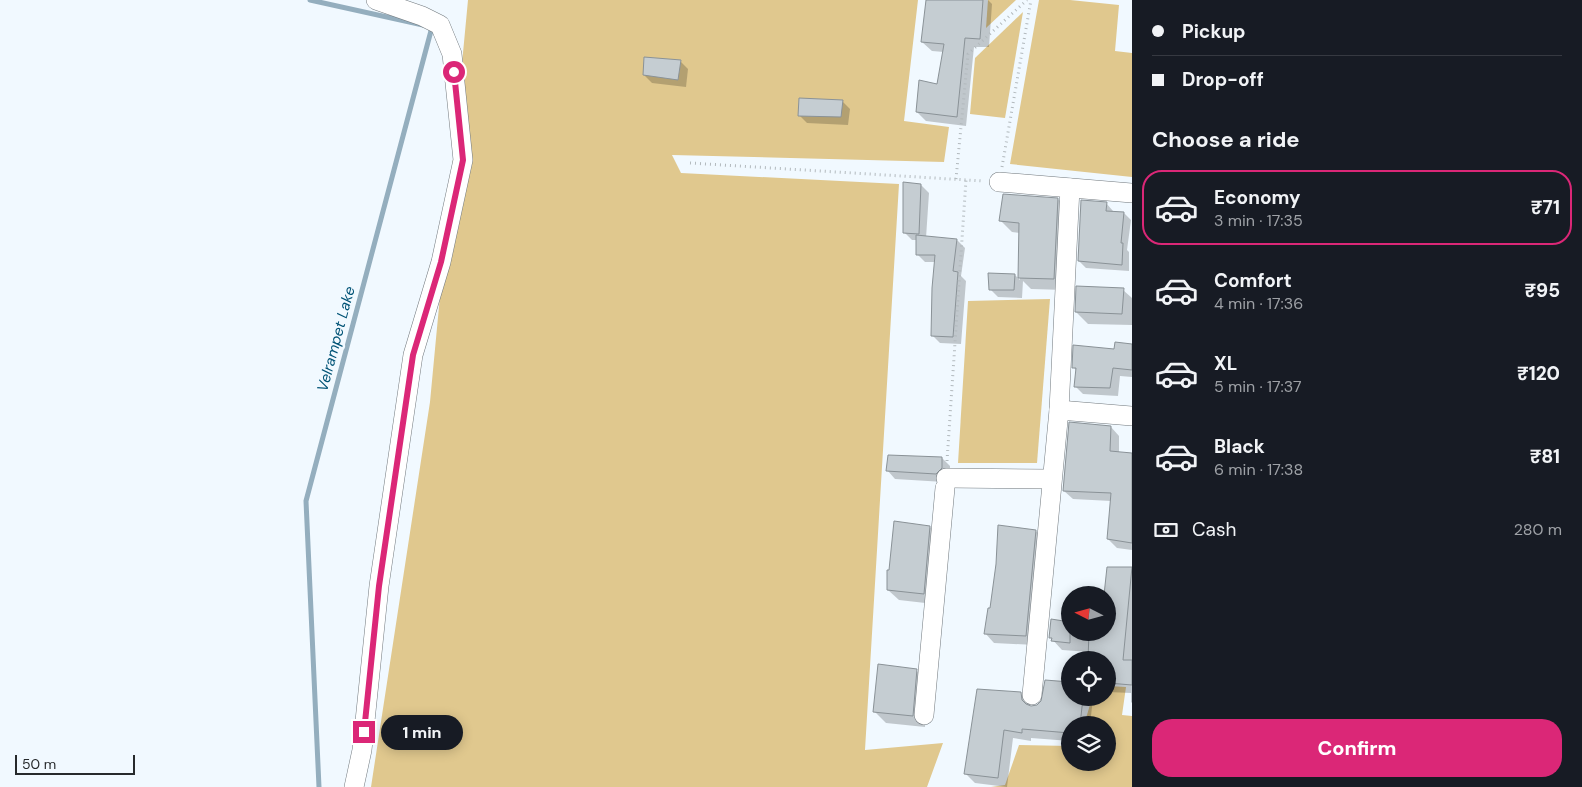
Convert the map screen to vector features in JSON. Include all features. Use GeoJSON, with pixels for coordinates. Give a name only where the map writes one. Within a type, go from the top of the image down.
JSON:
{"type":"FeatureCollection","features":[{"type":"Feature","properties":{"kind":"street"},"geometry":{"type":"LineString","coordinates":[[354,787],[362,750],[379,586],[413,355],[441,262],[463,160],[452,54],[440,25],[422,16],[376,0]]}},
{"type":"Feature","properties":{"kind":"street"},"geometry":{"type":"LineString","coordinates":[[999,182],[1132,193]]}},
{"type":"Feature","properties":{"kind":"street"},"geometry":{"type":"LineString","coordinates":[[1032,695],[1059,410],[1070,188]]}},
{"type":"Feature","properties":{"kind":"street"},"geometry":{"type":"LineString","coordinates":[[1059,410],[1132,416]]}},
{"type":"Feature","properties":{"kind":"street"},"geometry":{"type":"LineString","coordinates":[[924,715],[946,483],[1051,479]]}},
{"type":"Feature","properties":{"kind":"path"},"geometry":{"type":"LineString","coordinates":[[956,179],[968,54],[1027,0]]}},
{"type":"Feature","properties":{"kind":"path"},"geometry":{"type":"LineString","coordinates":[[690,163],[999,182],[1031,0]]}},
{"type":"Feature","properties":{"kind":"path"},"geometry":{"type":"LineString","coordinates":[[946,483],[966,180]]}},
{"type":"Feature","properties":{"kind":"shaded area"},"geometry":{"type":"Polygon","coordinates":[[[468,0],[918,0],[904,121],[949,127],[944,162],[672,155],[681,173],[899,184],[865,750],[943,743],[927,787],[371,787],[430,402],[468,0]]]}},
{"type":"Feature","properties":{"kind":"shaded area"},"geometry":{"type":"Polygon","coordinates":[[[988,0],[1016,0],[986,28],[988,0]]]}},
{"type":"Feature","properties":{"kind":"shaded area"},"geometry":{"type":"Polygon","coordinates":[[[1039,0],[1070,0],[1119,5],[1115,51],[1132,53],[1132,177],[1010,164],[1039,0]]]}},
{"type":"Feature","properties":{"kind":"shaded area"},"geometry":{"type":"Polygon","coordinates":[[[1023,12],[1005,118],[970,114],[975,58],[1023,12]]]}},
{"type":"Feature","properties":{"kind":"shaded area"},"geometry":{"type":"Polygon","coordinates":[[[1050,299],[1037,463],[958,463],[968,301],[1050,299]]]}},
{"type":"Feature","properties":{"kind":"shaded area"},"geometry":{"type":"Polygon","coordinates":[[[1116,686],[1126,687],[1122,715],[1132,716],[1132,787],[991,787],[1005,785],[1019,745],[1061,746],[1061,771],[1116,771],[1116,716],[1087,716],[1090,706],[1116,706],[1116,686]]]}},
{"type":"Feature","properties":{"kind":"building"},"geometry":{"type":"Polygon","coordinates":[[[926,0],[983,0],[980,39],[965,38],[957,117],[916,112],[919,80],[937,84],[944,44],[921,42],[926,0]]]}},
{"type":"Feature","properties":{"kind":"building"},"geometry":{"type":"Polygon","coordinates":[[[644,57],[681,60],[678,80],[643,75],[644,57]]]}},
{"type":"Feature","properties":{"kind":"building"},"geometry":{"type":"Polygon","coordinates":[[[799,98],[843,100],[841,117],[798,116],[799,98]]]}},
{"type":"Feature","properties":{"kind":"building"},"geometry":{"type":"Polygon","coordinates":[[[903,182],[921,184],[919,234],[903,233],[903,182]]]}},
{"type":"Feature","properties":{"kind":"building"},"geometry":{"type":"Polygon","coordinates":[[[1003,194],[1058,198],[1054,279],[1018,278],[1019,223],[999,221],[1003,194]]]}},
{"type":"Feature","properties":{"kind":"building"},"geometry":{"type":"Polygon","coordinates":[[[1081,200],[1107,202],[1106,211],[1124,212],[1121,243],[1123,243],[1122,265],[1078,261],[1081,200]]]}},
{"type":"Feature","properties":{"kind":"building"},"geometry":{"type":"Polygon","coordinates":[[[916,235],[957,239],[953,271],[958,272],[953,337],[931,336],[935,255],[916,255],[916,235]]]}},
{"type":"Feature","properties":{"kind":"building"},"geometry":{"type":"Polygon","coordinates":[[[988,273],[1015,274],[1014,290],[989,290],[988,273]]]}},
{"type":"Feature","properties":{"kind":"building"},"geometry":{"type":"Polygon","coordinates":[[[1076,286],[1124,288],[1122,314],[1075,312],[1076,286]]]}},
{"type":"Feature","properties":{"kind":"building"},"geometry":{"type":"Polygon","coordinates":[[[1115,342],[1132,344],[1132,370],[1113,368],[1110,388],[1074,387],[1076,368],[1072,368],[1073,345],[1114,349],[1115,342]]]}},
{"type":"Feature","properties":{"kind":"building"},"geometry":{"type":"Polygon","coordinates":[[[1069,422],[1111,426],[1110,451],[1132,453],[1132,543],[1107,539],[1111,493],[1063,491],[1069,422]]]}},
{"type":"Feature","properties":{"kind":"building"},"geometry":{"type":"Polygon","coordinates":[[[888,455],[942,457],[942,468],[936,474],[886,471],[888,455]]]}},
{"type":"Feature","properties":{"kind":"building"},"geometry":{"type":"Polygon","coordinates":[[[894,521],[930,526],[924,594],[887,590],[887,570],[889,570],[894,521]]]}},
{"type":"Feature","properties":{"kind":"building"},"geometry":{"type":"Polygon","coordinates":[[[998,525],[1036,530],[1026,636],[984,634],[988,608],[990,608],[996,564],[998,525]]]}},
{"type":"Feature","properties":{"kind":"building"},"geometry":{"type":"Polygon","coordinates":[[[1107,567],[1132,567],[1123,660],[1132,660],[1132,685],[1116,684],[1116,651],[1088,651],[1089,641],[1116,641],[1116,586],[1105,586],[1107,567]]]}},
{"type":"Feature","properties":{"kind":"building"},"geometry":{"type":"Polygon","coordinates":[[[1051,619],[1061,621],[1061,641],[1070,641],[1070,643],[1051,641],[1052,638],[1049,638],[1051,619]]]}},
{"type":"Feature","properties":{"kind":"building"},"geometry":{"type":"Polygon","coordinates":[[[878,664],[917,669],[913,716],[873,712],[878,664]]]}},
{"type":"Feature","properties":{"kind":"building"},"geometry":{"type":"Polygon","coordinates":[[[1045,680],[1061,681],[1061,706],[1082,706],[1081,716],[1061,716],[1061,732],[1022,729],[1022,733],[1004,730],[998,778],[964,774],[977,689],[1021,692],[1022,700],[1031,706],[1037,705],[1041,701],[1045,680]]]}},
{"type":"Feature","properties":{"kind":"waterway","name":"Velrampet Lake"},"geometry":{"type":"LineString","coordinates":[[310,0],[432,27],[306,501],[319,787]]}},
{"type":"Feature","properties":{"kind":"route"},"geometry":{"type":"LineString","coordinates":[[364,732],[379,586],[413,355],[441,262],[463,160],[454,72]]}}]}
